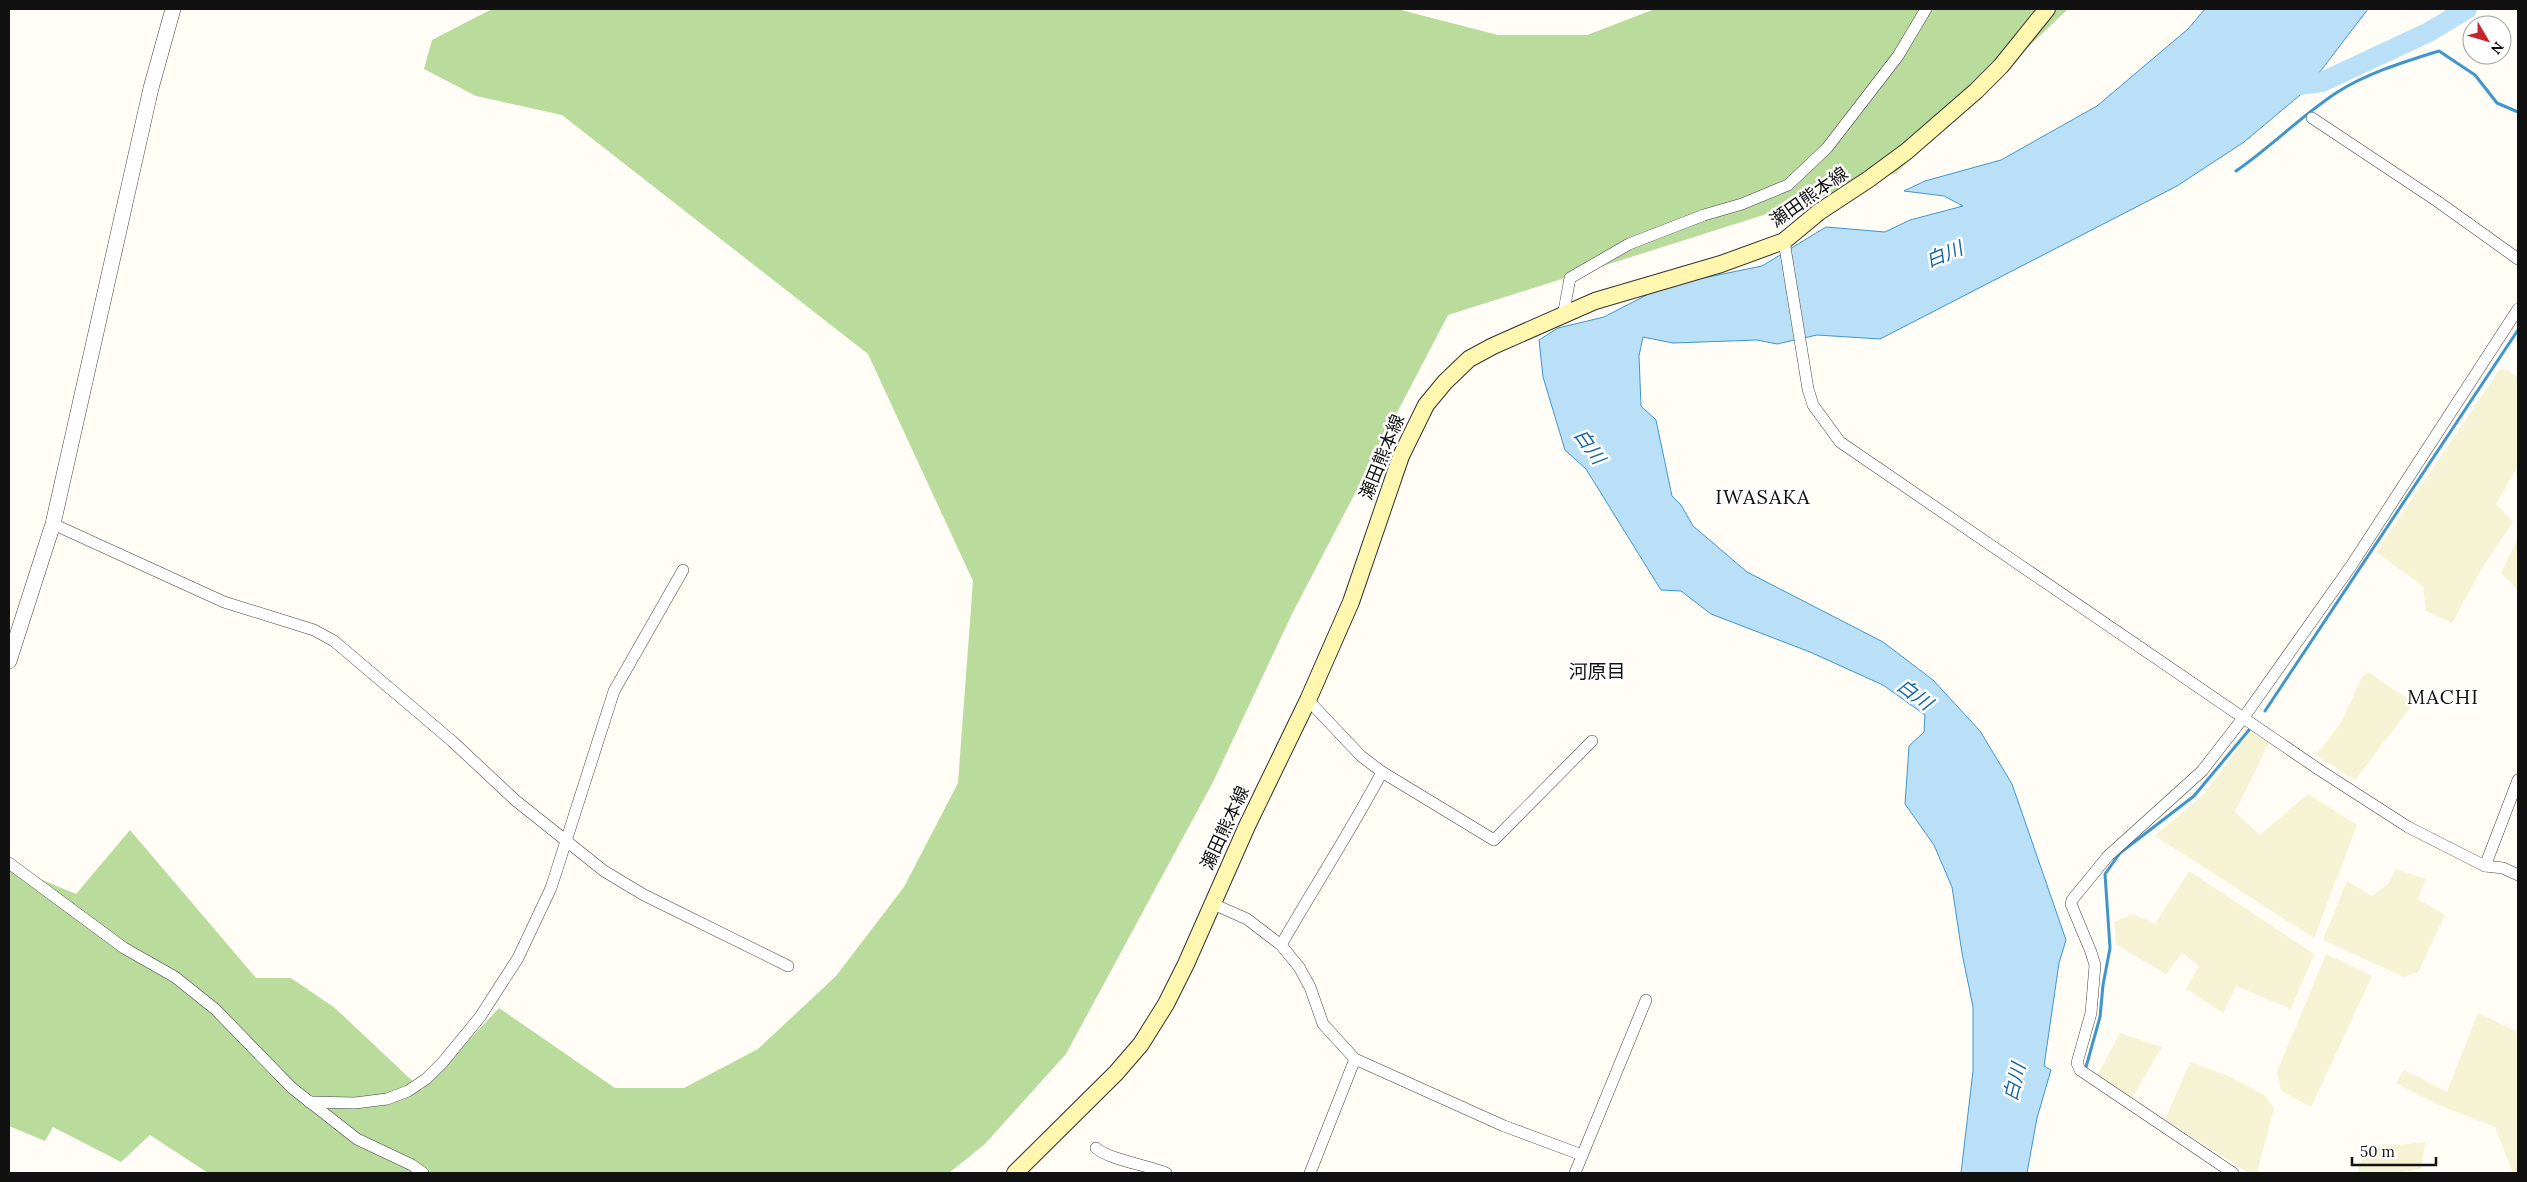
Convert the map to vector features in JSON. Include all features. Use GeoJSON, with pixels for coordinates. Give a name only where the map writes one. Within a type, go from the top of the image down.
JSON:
{"type":"FeatureCollection","features":[{"type":"Feature","properties":{"kind":"main road","name":"瀬田熊本線"},"geometry":{"type":"LineString","coordinates":[[1014,1173],[1103,1086],[1141,1044],[1166,1004],[1186,964],[1247,826],[1308,700],[1351,602],[1401,456],[1426,405],[1444,382],[1469,359],[1493,346],[1595,301],[1784,245],[1819,212],[1869,180],[1907,151],[1976,90],[2001,66],[2047,9]]}},
{"type":"Feature","properties":{"kind":"street"},"geometry":{"type":"LineString","coordinates":[[9,661],[53,524],[151,88],[173,9]]}},
{"type":"Feature","properties":{"kind":"street"},"geometry":{"type":"LineString","coordinates":[[1563,316],[1570,278],[1611,253],[1646,237],[1704,215],[1742,204],[1788,185],[1833,140],[1898,56],[1926,9]]}},
{"type":"Feature","properties":{"kind":"street"},"geometry":{"type":"LineString","coordinates":[[2312,118],[2437,201],[2518,259]]}},
{"type":"Feature","properties":{"kind":"street"},"geometry":{"type":"LineString","coordinates":[[1784,245],[1808,389],[1813,405],[1840,442],[2408,827],[2485,866],[2503,868],[2518,875]]}},
{"type":"Feature","properties":{"kind":"street"},"geometry":{"type":"LineString","coordinates":[[2233,1173],[2080,1070],[2077,1063],[2091,1013],[2094,965],[2091,952],[2071,904],[2108,856],[2202,770],[2244,717],[2350,566],[2518,309]]}},
{"type":"Feature","properties":{"kind":"street"},"geometry":{"type":"LineString","coordinates":[[53,524],[224,602],[314,630],[334,641],[567,843],[604,871],[644,895],[788,966]]}},
{"type":"Feature","properties":{"kind":"street"},"geometry":{"type":"LineString","coordinates":[[309,1102],[355,1103],[387,1099],[414,1087],[426,1079],[443,1062],[480,1017],[518,958],[551,888],[567,843],[614,691],[683,570]]}},
{"type":"Feature","properties":{"kind":"street"},"geometry":{"type":"LineString","coordinates":[[1308,700],[1361,756],[1382,772],[1494,840],[1592,741]]}},
{"type":"Feature","properties":{"kind":"street"},"geometry":{"type":"LineString","coordinates":[[1281,945],[1358,818],[1382,772]]}},
{"type":"Feature","properties":{"kind":"street"},"geometry":{"type":"LineString","coordinates":[[2485,866],[2518,780]]}},
{"type":"Feature","properties":{"kind":"street"},"geometry":{"type":"LineString","coordinates":[[9,863],[124,948],[175,977],[215,1009],[292,1088],[357,1139],[412,1165],[423,1173]]}},
{"type":"Feature","properties":{"kind":"street"},"geometry":{"type":"LineString","coordinates":[[1213,904],[1247,919],[1281,945],[1299,967],[1310,987],[1323,1024],[1355,1059],[1504,1126],[1582,1155]]}},
{"type":"Feature","properties":{"kind":"street"},"geometry":{"type":"LineString","coordinates":[[1575,1173],[1646,1000]]}},
{"type":"Feature","properties":{"kind":"street"},"geometry":{"type":"LineString","coordinates":[[1310,1173],[1355,1059]]}},
{"type":"Feature","properties":{"kind":"street"},"geometry":{"type":"LineString","coordinates":[[1096,1148],[1102,1153],[1146,1165],[1166,1173]]}},
{"type":"Feature","properties":{"kind":"shaded area"},"geometry":{"type":"Polygon","coordinates":[[[2500,369],[2509,371],[2518,378],[2518,466],[2496,504],[2513,522],[2482,568],[2452,623],[2426,611],[2423,586],[2376,552],[2500,369]]]}},
{"type":"Feature","properties":{"kind":"shaded area"},"geometry":{"type":"Polygon","coordinates":[[[2518,538],[2518,590],[2501,573],[2518,538]]]}},
{"type":"Feature","properties":{"kind":"shaded area"},"geometry":{"type":"Polygon","coordinates":[[[2368,672],[2414,703],[2355,780],[2316,755],[2341,723],[2362,677],[2368,672]]]}},
{"type":"Feature","properties":{"kind":"shaded area"},"geometry":{"type":"Polygon","coordinates":[[[2250,732],[2269,743],[2235,812],[2260,835],[2308,794],[2357,825],[2314,938],[2155,836],[2205,793],[2250,732]]]}},
{"type":"Feature","properties":{"kind":"shaded area"},"geometry":{"type":"Polygon","coordinates":[[[2396,869],[2426,879],[2418,899],[2445,915],[2418,972],[2404,977],[2323,940],[2347,881],[2372,896],[2388,884],[2396,869]]]}},
{"type":"Feature","properties":{"kind":"shaded area"},"geometry":{"type":"Polygon","coordinates":[[[2189,871],[2314,954],[2291,1009],[2236,986],[2223,1013],[2186,989],[2199,966],[2182,953],[2166,974],[2116,945],[2114,922],[2133,914],[2155,924],[2189,871]]]}},
{"type":"Feature","properties":{"kind":"shaded area"},"geometry":{"type":"Polygon","coordinates":[[[2326,954],[2372,976],[2311,1107],[2281,1091],[2277,1072],[2326,954]]]}},
{"type":"Feature","properties":{"kind":"shaded area"},"geometry":{"type":"Polygon","coordinates":[[[2478,1013],[2518,1032],[2518,1173],[2513,1173],[2495,1127],[2441,1106],[2396,1083],[2404,1070],[2447,1092],[2478,1013]]]}},
{"type":"Feature","properties":{"kind":"shaded area"},"geometry":{"type":"Polygon","coordinates":[[[2120,1033],[2162,1047],[2132,1098],[2097,1076],[2120,1033]]]}},
{"type":"Feature","properties":{"kind":"shaded area"},"geometry":{"type":"Polygon","coordinates":[[[2190,1062],[2228,1076],[2264,1095],[2274,1108],[2257,1173],[2249,1173],[2165,1120],[2190,1062]]]}},
{"type":"Feature","properties":{"kind":"shaded area"},"geometry":{"type":"Polygon","coordinates":[[[2425,1142],[2421,1169],[2396,1173],[2357,1173],[2365,1148],[2425,1142]]]}},
{"type":"Feature","properties":{"kind":"green space"},"geometry":{"type":"Polygon","coordinates":[[[492,9],[1397,9],[1498,35],[1587,35],[1655,9],[2068,9],[1896,173],[1448,315],[1292,614],[1213,782],[1066,1054],[985,1144],[949,1173],[208,1173],[150,1135],[121,1162],[53,1127],[45,1141],[9,1126],[9,866],[76,894],[130,830],[256,978],[291,978],[335,1008],[422,1090],[499,1008],[615,1088],[684,1088],[758,1049],[836,976],[904,887],[958,783],[973,581],[868,354],[562,115],[476,96],[424,69],[432,40],[492,9]]]}},
{"type":"Feature","properties":{"kind":"water","name":"白川"},"geometry":{"type":"Polygon","coordinates":[[[2205,9],[2368,9],[2306,90],[2244,142],[2177,186],[1880,339],[1817,335],[1777,344],[1757,340],[1673,343],[1643,337],[1639,356],[1641,406],[1656,420],[1672,496],[1681,505],[1693,526],[1747,572],[1883,642],[1933,680],[1980,731],[2012,784],[2066,940],[2059,963],[2044,1066],[2051,1070],[2037,1118],[2027,1173],[1961,1173],[1973,1071],[1973,1007],[1962,953],[1952,887],[1934,845],[1905,804],[1909,746],[1924,732],[1925,715],[1883,685],[1810,652],[1711,614],[1681,591],[1661,590],[1586,469],[1565,450],[1543,377],[1539,340],[1558,328],[1604,317],[1664,286],[1762,266],[1826,227],[1885,232],[1910,220],[1963,206],[1944,196],[1904,191],[1925,181],[2001,160],[2097,106],[2188,29],[2205,9]]]}},
{"type":"Feature","properties":{"kind":"waterway"},"geometry":{"type":"LineString","coordinates":[[2284,87],[2322,82],[2429,32],[2467,9]]}},
{"type":"Feature","properties":{"kind":"waterway"},"geometry":{"type":"LineString","coordinates":[[2236,171],[2336,93],[2386,69],[2439,51],[2475,75],[2497,103],[2518,112]]}},
{"type":"Feature","properties":{"kind":"waterway"},"geometry":{"type":"LineString","coordinates":[[2265,711],[2518,330]]}},
{"type":"Feature","properties":{"kind":"waterway"},"geometry":{"type":"LineString","coordinates":[[2086,1067],[2100,1017],[2103,985],[2110,948],[2105,874],[2120,853],[2194,796],[2249,730]]}},
{"type":"Feature","properties":{"kind":"district","name":"IWASAKA"},"geometry":{"type":"Point","coordinates":[1763,497]}},
{"type":"Feature","properties":{"kind":"district","name":"河原目"},"geometry":{"type":"Point","coordinates":[1597,671]}},
{"type":"Feature","properties":{"kind":"district","name":"MACHI"},"geometry":{"type":"Point","coordinates":[2443,697]}}]}
